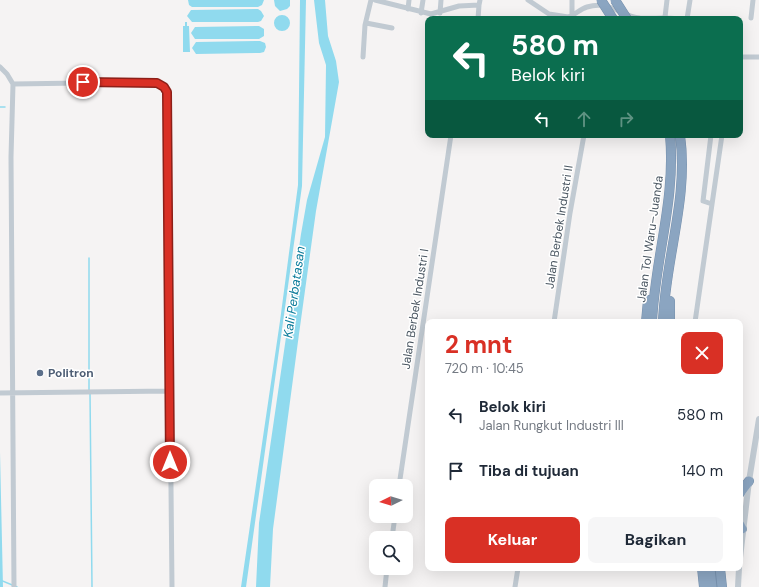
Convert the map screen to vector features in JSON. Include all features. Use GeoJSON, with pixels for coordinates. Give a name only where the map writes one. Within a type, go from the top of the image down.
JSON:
{"type":"FeatureCollection","features":[{"type":"Feature","properties":{"kind":"highway"},"geometry":{"type":"LineString","coordinates":[[601,0],[611,16]]}},
{"type":"Feature","properties":{"kind":"highway"},"geometry":{"type":"LineString","coordinates":[[615,0],[625,16]]}},
{"type":"Feature","properties":{"kind":"highway","name":"Jalan Tol Waru–Juanda"},"geometry":{"type":"LineString","coordinates":[[652,319],[656,281],[670,192],[672,170],[670,138]]}},
{"type":"Feature","properties":{"kind":"highway","name":"Jalan Tol Waru–Juanda"},"geometry":{"type":"LineString","coordinates":[[663,319],[668,274],[683,169],[680,138]]}},
{"type":"Feature","properties":{"kind":"highway"},"geometry":{"type":"LineString","coordinates":[[646,319],[657,247],[670,192]]}},
{"type":"Feature","properties":{"kind":"highway"},"geometry":{"type":"LineString","coordinates":[[670,319],[670,294],[678,231],[679,202]]}},
{"type":"Feature","properties":{"kind":"highway"},"geometry":{"type":"LineString","coordinates":[[743,489],[749,481]]}},
{"type":"Feature","properties":{"kind":"highway"},"geometry":{"type":"LineString","coordinates":[[702,571],[704,587]]}},
{"type":"Feature","properties":{"kind":"highway"},"geometry":{"type":"LineString","coordinates":[[710,571],[712,587]]}},
{"type":"Feature","properties":{"kind":"highway"},"geometry":{"type":"LineString","coordinates":[[720,571],[722,587]]}},
{"type":"Feature","properties":{"kind":"street"},"geometry":{"type":"LineString","coordinates":[[363,57],[362,43],[371,0]]}},
{"type":"Feature","properties":{"kind":"street"},"geometry":{"type":"LineString","coordinates":[[375,0],[391,2],[421,13],[440,13],[459,6],[479,2],[478,16]]}},
{"type":"Feature","properties":{"kind":"street"},"geometry":{"type":"LineString","coordinates":[[408,9],[409,0]]}},
{"type":"Feature","properties":{"kind":"street"},"geometry":{"type":"LineString","coordinates":[[421,13],[423,0]]}},
{"type":"Feature","properties":{"kind":"street"},"geometry":{"type":"LineString","coordinates":[[440,13],[441,0]]}},
{"type":"Feature","properties":{"kind":"street"},"geometry":{"type":"LineString","coordinates":[[528,0],[549,14],[562,16]]}},
{"type":"Feature","properties":{"kind":"street"},"geometry":{"type":"LineString","coordinates":[[572,0],[572,16]]}},
{"type":"Feature","properties":{"kind":"street"},"geometry":{"type":"LineString","coordinates":[[665,16],[667,0]]}},
{"type":"Feature","properties":{"kind":"street"},"geometry":{"type":"LineString","coordinates":[[687,16],[690,0]]}},
{"type":"Feature","properties":{"kind":"street"},"geometry":{"type":"LineString","coordinates":[[751,18],[753,0]]}},
{"type":"Feature","properties":{"kind":"street"},"geometry":{"type":"LineString","coordinates":[[575,16],[587,7],[602,5],[612,7],[634,16]]}},
{"type":"Feature","properties":{"kind":"street"},"geometry":{"type":"LineString","coordinates":[[366,23],[392,28]]}},
{"type":"Feature","properties":{"kind":"street"},"geometry":{"type":"LineString","coordinates":[[743,57],[759,57]]}},
{"type":"Feature","properties":{"kind":"street"},"geometry":{"type":"LineString","coordinates":[[0,66],[13,84],[11,157],[14,587]]}},
{"type":"Feature","properties":{"kind":"street"},"geometry":{"type":"LineString","coordinates":[[13,84],[149,82],[161,84],[166,90],[169,158],[172,587]]}},
{"type":"Feature","properties":{"kind":"street","name":"Jalan Berbek Industri I"},"geometry":{"type":"LineString","coordinates":[[400,479],[451,138]]}},
{"type":"Feature","properties":{"kind":"street","name":"Jalan Berbek Industri II"},"geometry":{"type":"LineString","coordinates":[[554,319],[570,212],[584,138]]}},
{"type":"Feature","properties":{"kind":"street"},"geometry":{"type":"LineString","coordinates":[[711,138],[703,201],[712,204]]}},
{"type":"Feature","properties":{"kind":"street"},"geometry":{"type":"LineString","coordinates":[[696,319],[722,138]]}},
{"type":"Feature","properties":{"kind":"street"},"geometry":{"type":"LineString","coordinates":[[0,393],[170,391]]}},
{"type":"Feature","properties":{"kind":"street"},"geometry":{"type":"LineString","coordinates":[[743,516],[759,419]]}},
{"type":"Feature","properties":{"kind":"street"},"geometry":{"type":"LineString","coordinates":[[515,587],[518,571]]}},
{"type":"Feature","properties":{"kind":"street"},"geometry":{"type":"LineString","coordinates":[[738,587],[739,571]]}},
{"type":"Feature","properties":{"kind":"street"},"geometry":{"type":"LineString","coordinates":[[385,587],[387,575]]}},
{"type":"Feature","properties":{"kind":"water"},"geometry":{"type":"Polygon","coordinates":[[[188,0],[264,0],[262,5],[258,7],[192,7],[189,5],[188,0]]]}},
{"type":"Feature","properties":{"kind":"water"},"geometry":{"type":"Polygon","coordinates":[[[274,0],[290,0],[290,6],[287,9],[280,11],[275,6],[274,0]]]}},
{"type":"Feature","properties":{"kind":"water","name":"Kali Perbatasan"},"geometry":{"type":"Polygon","coordinates":[[[300,0],[306,0],[302,186],[246,587],[241,587],[280,321],[298,185],[300,0]]]}},
{"type":"Feature","properties":{"kind":"water","name":"Kali Perbatasan"},"geometry":{"type":"Polygon","coordinates":[[[314,0],[325,0],[328,36],[336,61],[339,82],[316,211],[299,334],[273,529],[270,587],[256,587],[259,523],[301,234],[307,200],[325,137],[326,65],[319,43],[314,0]]]}},
{"type":"Feature","properties":{"kind":"water"},"geometry":{"type":"Polygon","coordinates":[[[258,9],[264,16],[261,21],[258,22],[192,22],[187,16],[191,10],[258,9]]]}},
{"type":"Feature","properties":{"kind":"water"},"geometry":{"type":"Polygon","coordinates":[[[279,15],[285,15],[290,20],[288,29],[285,31],[279,31],[274,26],[274,20],[279,15]]]}},
{"type":"Feature","properties":{"kind":"water"},"geometry":{"type":"Polygon","coordinates":[[[185,22],[187,22],[187,26],[189,26],[190,52],[183,52],[183,26],[185,26],[185,22]]]}},
{"type":"Feature","properties":{"kind":"water"},"geometry":{"type":"Polygon","coordinates":[[[259,26],[264,29],[264,36],[259,39],[195,39],[191,33],[195,27],[259,26]]]}},
{"type":"Feature","properties":{"kind":"water"},"geometry":{"type":"Polygon","coordinates":[[[260,41],[265,43],[266,47],[264,52],[260,53],[196,54],[192,48],[196,42],[260,41]]]}},
{"type":"Feature","properties":{"kind":"water"},"geometry":{"type":"Polygon","coordinates":[[[0,452],[3,587],[0,587],[0,452]]]}},
{"type":"Feature","properties":{"kind":"waterway"},"geometry":{"type":"LineString","coordinates":[[0,107],[5,107]]}},
{"type":"Feature","properties":{"kind":"waterway"},"geometry":{"type":"LineString","coordinates":[[89,258],[89,390]]}},
{"type":"Feature","properties":{"kind":"waterway"},"geometry":{"type":"LineString","coordinates":[[90,393],[92,587]]}},
{"type":"Feature","properties":{"kind":"waterway"},"geometry":{"type":"LineString","coordinates":[[0,580],[17,587]]}},
{"type":"Feature","properties":{"kind":"place","name":"Politron"},"geometry":{"type":"Point","coordinates":[40,373]}},
{"type":"Feature","properties":{"kind":"route"},"geometry":{"type":"LineString","coordinates":[[83,82],[149,82],[161,84],[167,92],[169,158],[168,226],[170,462]]}}]}
